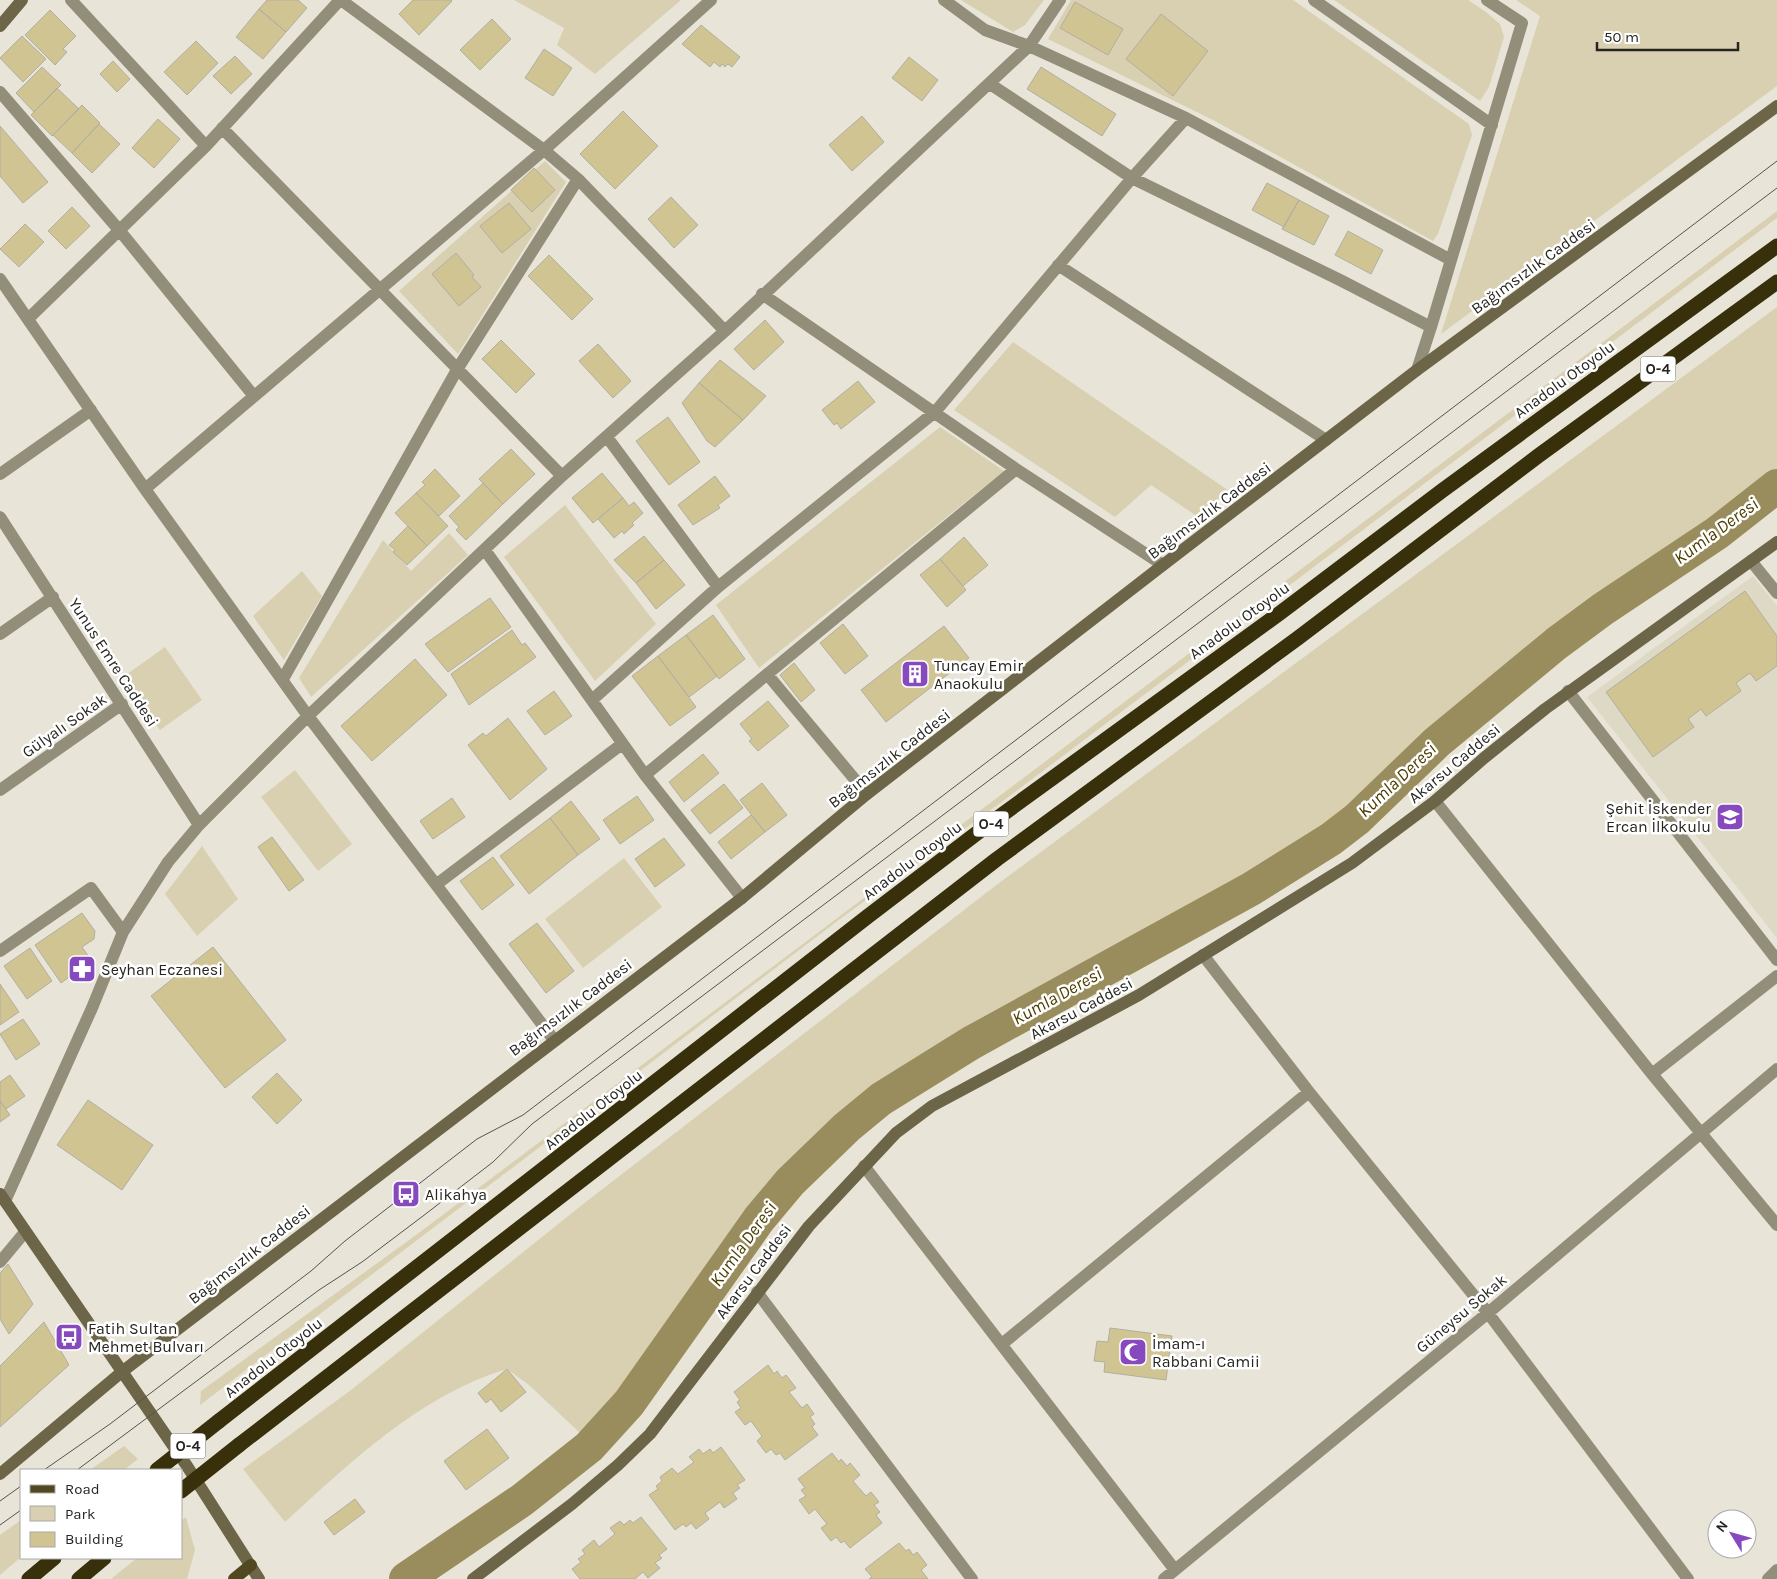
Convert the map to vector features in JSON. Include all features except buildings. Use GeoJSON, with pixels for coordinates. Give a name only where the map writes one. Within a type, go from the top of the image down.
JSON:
{"type":"FeatureCollection","features":[{"type":"Feature","properties":{"kind":"highway","name":"Anadolu Otoyolu"},"geometry":{"type":"LineString","coordinates":[[158,1469],[897,894],[1777,246]]}},
{"type":"Feature","properties":{"kind":"highway","name":"O-4"},"geometry":{"type":"LineString","coordinates":[[182,1490],[997,859],[1298,638],[1530,462],[1777,282]]}},
{"type":"Feature","properties":{"kind":"highway"},"geometry":{"type":"LineString","coordinates":[[29,1579],[53,1559]]}},
{"type":"Feature","properties":{"kind":"highway"},"geometry":{"type":"LineString","coordinates":[[79,1579],[103,1559]]}},
{"type":"Feature","properties":{"kind":"main road"},"geometry":{"type":"LineString","coordinates":[[0,26],[22,0]]}},
{"type":"Feature","properties":{"kind":"main road","name":"Bağımsızlık Caddesi"},"geometry":{"type":"LineString","coordinates":[[0,1474],[123,1371],[742,898],[867,794],[1163,565],[1417,370],[1777,106]]}},
{"type":"Feature","properties":{"kind":"main road","name":"Akarsu Caddesi"},"geometry":{"type":"LineString","coordinates":[[473,1579],[572,1504],[618,1465],[650,1434],[809,1226],[896,1133],[932,1106],[1139,995],[1352,864],[1435,802],[1484,758],[1568,692],[1777,542]]}},
{"type":"Feature","properties":{"kind":"main road"},"geometry":{"type":"LineString","coordinates":[[3,1198],[123,1371],[259,1579]]}},
{"type":"Feature","properties":{"kind":"main road"},"geometry":{"type":"LineString","coordinates":[[234,1579],[251,1565]]}},
{"type":"Feature","properties":{"kind":"street"},"geometry":{"type":"LineString","coordinates":[[71,0],[206,146]]}},
{"type":"Feature","properties":{"kind":"street"},"geometry":{"type":"LineString","coordinates":[[29,318],[206,146],[341,0],[544,150],[578,179],[725,331]]}},
{"type":"Feature","properties":{"kind":"street"},"geometry":{"type":"LineString","coordinates":[[944,0],[985,30],[1029,46],[1186,118],[1451,260]]}},
{"type":"Feature","properties":{"kind":"street"},"geometry":{"type":"LineString","coordinates":[[3,1198],[92,1008],[123,932],[168,862],[199,825],[308,716],[562,476],[725,331],[762,294],[990,84],[1029,46],[1060,0]]}},
{"type":"Feature","properties":{"kind":"street"},"geometry":{"type":"LineString","coordinates":[[1314,0],[1492,125]]}},
{"type":"Feature","properties":{"kind":"street"},"geometry":{"type":"LineString","coordinates":[[1417,370],[1522,23],[1487,0]]}},
{"type":"Feature","properties":{"kind":"street"},"geometry":{"type":"LineString","coordinates":[[145,489],[544,150],[708,1]]}},
{"type":"Feature","properties":{"kind":"street"},"geometry":{"type":"LineString","coordinates":[[990,84],[1132,178],[1342,281],[1430,327]]}},
{"type":"Feature","properties":{"kind":"street"},"geometry":{"type":"LineString","coordinates":[[0,92],[120,231],[254,395]]}},
{"type":"Feature","properties":{"kind":"street"},"geometry":{"type":"LineString","coordinates":[[592,700],[718,587],[935,412],[1132,178],[1186,118]]}},
{"type":"Feature","properties":{"kind":"street"},"geometry":{"type":"LineString","coordinates":[[222,128],[562,476]]}},
{"type":"Feature","properties":{"kind":"street"},"geometry":{"type":"LineString","coordinates":[[283,679],[458,368],[578,179]]}},
{"type":"Feature","properties":{"kind":"street"},"geometry":{"type":"LineString","coordinates":[[1058,265],[1326,440]]}},
{"type":"Feature","properties":{"kind":"street"},"geometry":{"type":"LineString","coordinates":[[0,279],[29,318],[145,489],[308,716],[554,1040]]}},
{"type":"Feature","properties":{"kind":"street"},"geometry":{"type":"LineString","coordinates":[[762,294],[1016,469],[1163,565]]}},
{"type":"Feature","properties":{"kind":"street"},"geometry":{"type":"LineString","coordinates":[[0,474],[91,410]]}},
{"type":"Feature","properties":{"kind":"street"},"geometry":{"type":"LineString","coordinates":[[607,437],[718,587]]}},
{"type":"Feature","properties":{"kind":"street"},"geometry":{"type":"LineString","coordinates":[[645,775],[1016,469]]}},
{"type":"Feature","properties":{"kind":"street","name":"Yunus Emre Caddesi"},"geometry":{"type":"LineString","coordinates":[[0,517],[199,825]]}},
{"type":"Feature","properties":{"kind":"street"},"geometry":{"type":"LineString","coordinates":[[485,550],[622,744],[742,898]]}},
{"type":"Feature","properties":{"kind":"street"},"geometry":{"type":"LineString","coordinates":[[1751,561],[1777,593]]}},
{"type":"Feature","properties":{"kind":"street"},"geometry":{"type":"LineString","coordinates":[[0,634],[53,598]]}},
{"type":"Feature","properties":{"kind":"street"},"geometry":{"type":"LineString","coordinates":[[768,674],[867,794]]}},
{"type":"Feature","properties":{"kind":"street"},"geometry":{"type":"LineString","coordinates":[[1568,692],[1777,960]]}},
{"type":"Feature","properties":{"kind":"street","name":"Gülyalı Sokak"},"geometry":{"type":"LineString","coordinates":[[0,790],[122,704]]}},
{"type":"Feature","properties":{"kind":"street"},"geometry":{"type":"LineString","coordinates":[[437,884],[622,744]]}},
{"type":"Feature","properties":{"kind":"street"},"geometry":{"type":"LineString","coordinates":[[1435,802],[1652,1074],[1777,1225]]}},
{"type":"Feature","properties":{"kind":"street"},"geometry":{"type":"LineString","coordinates":[[0,951],[91,888],[123,932]]}},
{"type":"Feature","properties":{"kind":"street"},"geometry":{"type":"LineString","coordinates":[[1203,956],[1309,1092],[1488,1313],[1688,1579]]}},
{"type":"Feature","properties":{"kind":"street"},"geometry":{"type":"LineString","coordinates":[[1652,1074],[1777,976]]}},
{"type":"Feature","properties":{"kind":"street","name":"Güneysu Sokak"},"geometry":{"type":"LineString","coordinates":[[1164,1579],[1488,1313],[1777,1069]]}},
{"type":"Feature","properties":{"kind":"street"},"geometry":{"type":"LineString","coordinates":[[1002,1344],[1309,1092]]}},
{"type":"Feature","properties":{"kind":"street"},"geometry":{"type":"LineString","coordinates":[[864,1166],[1175,1570]]}},
{"type":"Feature","properties":{"kind":"street"},"geometry":{"type":"LineString","coordinates":[[0,1262],[26,1232]]}},
{"type":"Feature","properties":{"kind":"street"},"geometry":{"type":"LineString","coordinates":[[757,1292],[972,1579]]}},
{"type":"Feature","properties":{"kind":"street"},"geometry":{"type":"LineString","coordinates":[[1768,1579],[1777,1570]]}},
{"type":"Feature","properties":{"kind":"shaded area","name":"Şehit İskender Ercan İlkokulu"},"geometry":{"type":"Polygon","coordinates":[[[1753,576],[1777,606],[1777,938],[1587,697],[1753,576]]]}},
{"type":"Feature","properties":{"kind":"green space"},"geometry":{"type":"Polygon","coordinates":[[[514,0],[681,0],[595,74],[557,45],[564,28],[514,0]]]}},
{"type":"Feature","properties":{"kind":"green space"},"geometry":{"type":"Polygon","coordinates":[[[961,0],[1044,0],[1025,25],[1013,32],[961,0]]]}},
{"type":"Feature","properties":{"kind":"green space"},"geometry":{"type":"Polygon","coordinates":[[[1071,0],[1293,0],[1469,124],[1472,135],[1438,234],[1433,241],[1213,120],[1048,39],[1071,0]]]}},
{"type":"Feature","properties":{"kind":"green space"},"geometry":{"type":"Polygon","coordinates":[[[1334,0],[1468,0],[1500,24],[1504,37],[1489,87],[1480,101],[1334,0]]]}},
{"type":"Feature","properties":{"kind":"green space"},"geometry":{"type":"Polygon","coordinates":[[[1516,0],[1777,0],[1777,86],[1441,334],[1540,16],[1516,0]]]}},
{"type":"Feature","properties":{"kind":"green space"},"geometry":{"type":"Polygon","coordinates":[[[545,161],[566,182],[458,354],[399,291],[545,161]]]}},
{"type":"Feature","properties":{"kind":"green space"},"geometry":{"type":"Polygon","coordinates":[[[1777,211],[1777,218],[1003,801],[844,916],[200,1405],[201,1391],[416,1235],[1777,211]]]}},
{"type":"Feature","properties":{"kind":"green space"},"geometry":{"type":"Polygon","coordinates":[[[1777,307],[1777,471],[1620,584],[1512,667],[1407,756],[1351,811],[1315,839],[887,1082],[838,1118],[764,1195],[613,1404],[581,1434],[529,1385],[507,1369],[445,1395],[416,1413],[361,1454],[285,1522],[243,1469],[351,1390],[587,1201],[999,883],[1777,307]]]}},
{"type":"Feature","properties":{"kind":"green space"},"geometry":{"type":"Polygon","coordinates":[[[1013,342],[1229,491],[1198,517],[1151,485],[1115,517],[954,410],[1013,342]]]}},
{"type":"Feature","properties":{"kind":"green space"},"geometry":{"type":"Polygon","coordinates":[[[940,427],[1004,471],[759,668],[716,605],[940,427]]]}},
{"type":"Feature","properties":{"kind":"green space"},"geometry":{"type":"Polygon","coordinates":[[[565,505],[656,624],[595,681],[504,557],[565,505]]]}},
{"type":"Feature","properties":{"kind":"green space"},"geometry":{"type":"Polygon","coordinates":[[[449,533],[468,555],[311,697],[299,678],[383,540],[411,571],[449,533]]]}},
{"type":"Feature","properties":{"kind":"green space"},"geometry":{"type":"Polygon","coordinates":[[[302,571],[322,596],[284,660],[253,616],[302,571]]]}},
{"type":"Feature","properties":{"kind":"green space"},"geometry":{"type":"Polygon","coordinates":[[[165,647],[202,700],[160,730],[123,677],[165,647]]]}},
{"type":"Feature","properties":{"kind":"green space"},"geometry":{"type":"Polygon","coordinates":[[[295,770],[352,844],[318,871],[261,797],[295,770]]]}},
{"type":"Feature","properties":{"kind":"green space"},"geometry":{"type":"Polygon","coordinates":[[[202,846],[238,899],[197,936],[165,894],[202,846]]]}},
{"type":"Feature","properties":{"kind":"green space"},"geometry":{"type":"Polygon","coordinates":[[[624,858],[662,907],[583,968],[545,919],[624,858]]]}},
{"type":"Feature","properties":{"kind":"green space"},"geometry":{"type":"Polygon","coordinates":[[[124,1446],[138,1459],[125,1469],[91,1469],[124,1446]]]}},
{"type":"Feature","properties":{"kind":"green space"},"geometry":{"type":"Polygon","coordinates":[[[186,1517],[195,1550],[187,1579],[111,1579],[136,1559],[182,1559],[182,1520],[186,1517]]]}},
{"type":"Feature","properties":{"kind":"green space"},"geometry":{"type":"Polygon","coordinates":[[[20,1521],[20,1558],[0,1575],[0,1535],[20,1521]]]}},
{"type":"Feature","properties":{"kind":"waterway","name":"Kumla Deresi"},"geometry":{"type":"LineString","coordinates":[[406,1579],[522,1500],[589,1447],[629,1403],[759,1219],[790,1182],[847,1127],[881,1099],[971,1043],[1251,889],[1331,839],[1357,819],[1437,742],[1557,643],[1603,609],[1717,533],[1777,486]]}},
{"type":"Feature","properties":{"kind":"tram line"},"geometry":{"type":"LineString","coordinates":[[45,1469],[110,1424],[311,1271],[345,1241],[477,1139],[523,1115],[1777,161]]}},
{"type":"Feature","properties":{"kind":"tram line"},"geometry":{"type":"LineString","coordinates":[[78,1469],[319,1290],[362,1262],[423,1216],[493,1162],[532,1124],[1777,188]]}},
{"type":"Feature","properties":{"kind":"tram line"},"geometry":{"type":"LineString","coordinates":[[0,1501],[20,1487]]}},
{"type":"Feature","properties":{"kind":"tram line"},"geometry":{"type":"LineString","coordinates":[[0,1525],[20,1511]]}},
{"type":"Feature","properties":{"kind":"place","name":"Tuncay Emir Anaokulu"},"geometry":{"type":"Point","coordinates":[915,674]}},
{"type":"Feature","properties":{"kind":"place","name":"Şehit İskender Ercan İlkokulu"},"geometry":{"type":"Point","coordinates":[1730,817]}},
{"type":"Feature","properties":{"kind":"place","name":"Seyhan Eczanesi"},"geometry":{"type":"Point","coordinates":[82,969]}},
{"type":"Feature","properties":{"kind":"place","name":"Alikahya"},"geometry":{"type":"Point","coordinates":[406,1194]}},
{"type":"Feature","properties":{"kind":"place","name":"Fatih Sultan Mehmet Bulvarı"},"geometry":{"type":"Point","coordinates":[69,1337]}},
{"type":"Feature","properties":{"kind":"place","name":"İmam-ı Rabbani Camii"},"geometry":{"type":"Point","coordinates":[1133,1352]}}]}
